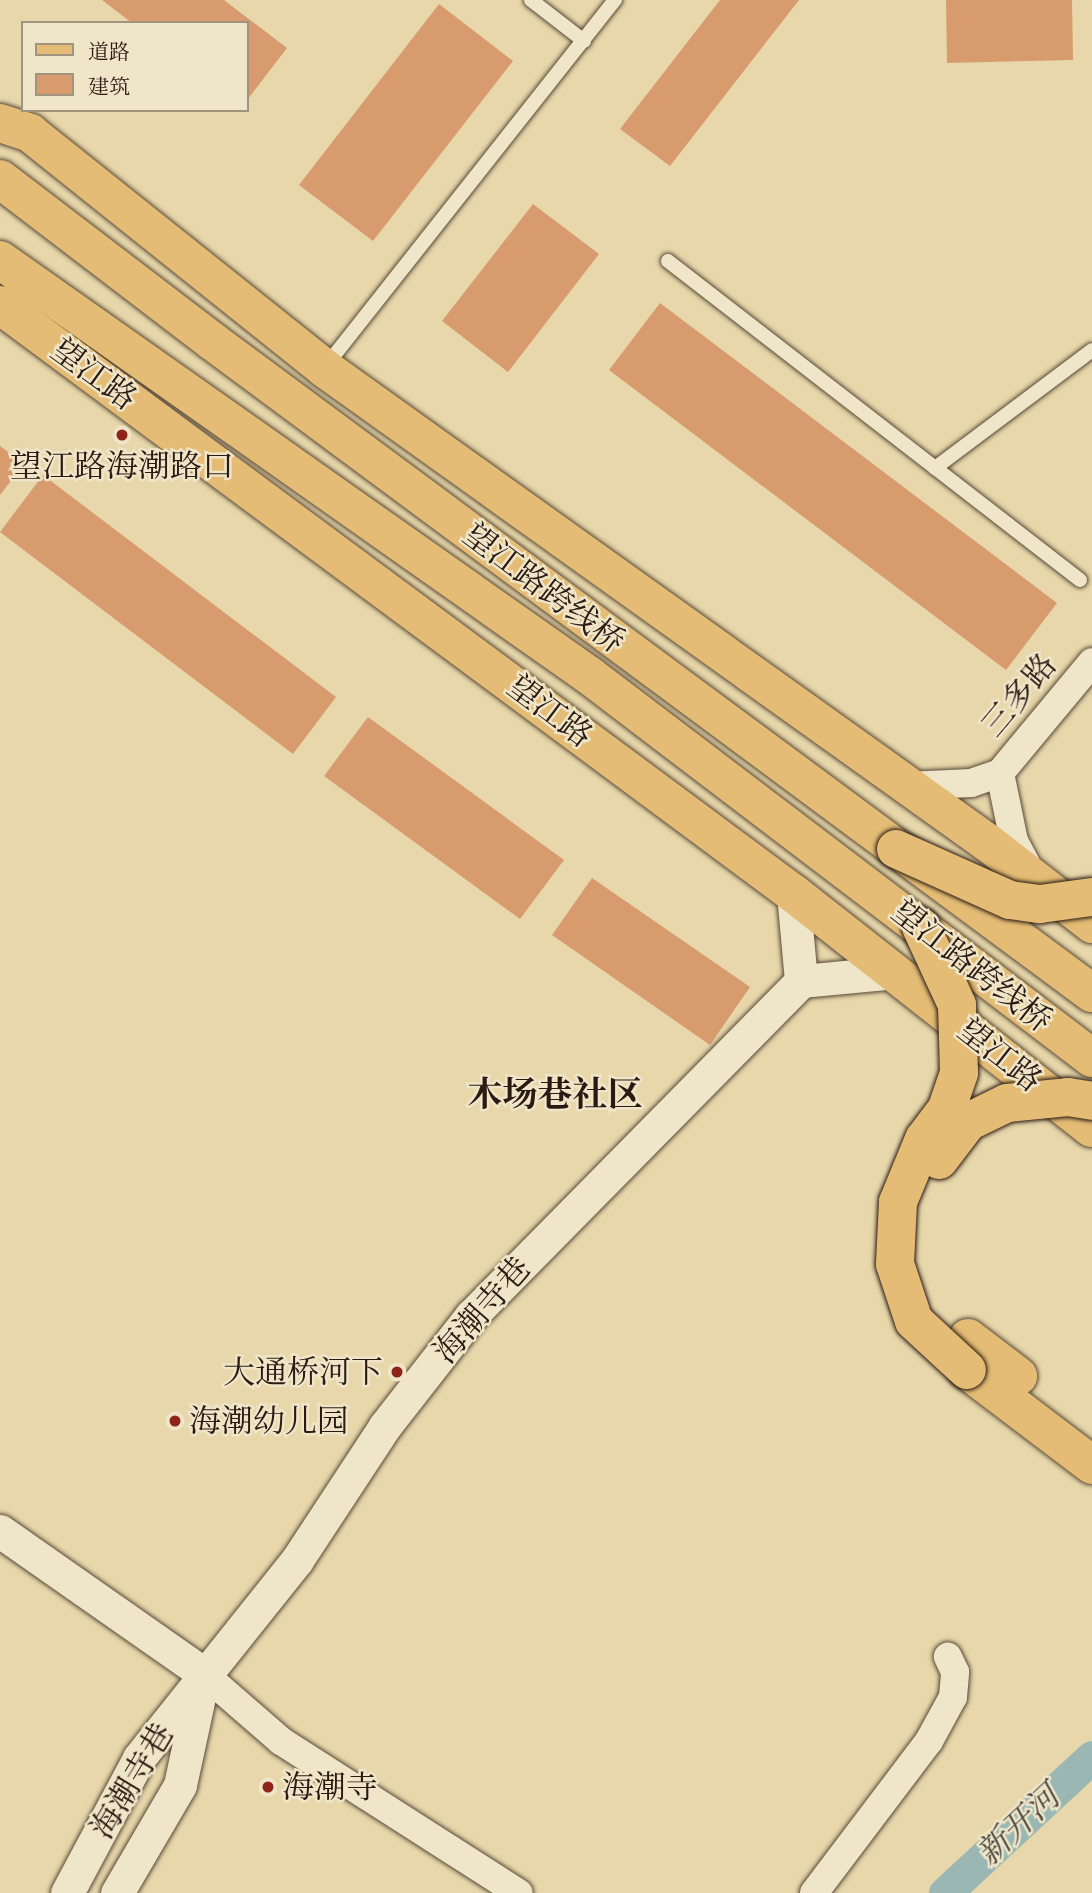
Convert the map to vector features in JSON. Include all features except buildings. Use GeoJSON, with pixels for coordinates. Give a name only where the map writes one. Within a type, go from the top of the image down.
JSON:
{"type":"FeatureCollection","features":[{"type":"Feature","properties":{"kind":"main road"},"geometry":{"type":"LineString","coordinates":[[0,123],[30,133],[324,368],[907,786],[1092,924]]}},
{"type":"Feature","properties":{"kind":"main road","name":"望江路跨线桥"},"geometry":{"type":"LineString","coordinates":[[0,179],[212,341],[1092,993]]}},
{"type":"Feature","properties":{"kind":"main road","name":"望江路跨线桥"},"geometry":{"type":"LineString","coordinates":[[0,260],[174,380],[590,676],[1092,1058]]}},
{"type":"Feature","properties":{"kind":"main road","name":"望江路"},"geometry":{"type":"LineString","coordinates":[[0,305],[793,893],[1092,1128]]}},
{"type":"Feature","properties":{"kind":"main road"},"geometry":{"type":"LineString","coordinates":[[896,849],[1010,900],[1040,904],[1092,897]]}},
{"type":"Feature","properties":{"kind":"main road"},"geometry":{"type":"LineString","coordinates":[[921,927],[957,1005],[959,1073],[946,1110],[924,1139],[898,1202],[895,1264],[914,1321],[967,1370],[1092,1465]]}},
{"type":"Feature","properties":{"kind":"main road"},"geometry":{"type":"LineString","coordinates":[[1092,1101],[1068,1097],[1007,1103],[968,1122],[940,1158],[929,1180],[919,1229],[921,1270],[936,1304],[968,1338],[1092,1433]]}},
{"type":"Feature","properties":{"kind":"street","name":"三多路"},"geometry":{"type":"LineString","coordinates":[[907,786],[971,783],[1000,773],[1092,662]]}},
{"type":"Feature","properties":{"kind":"street","name":"三多路"},"geometry":{"type":"LineString","coordinates":[[1000,773],[1014,841],[1035,879]]}},
{"type":"Feature","properties":{"kind":"street"},"geometry":{"type":"LineString","coordinates":[[793,893],[801,981],[896,972]]}},
{"type":"Feature","properties":{"kind":"street","name":"海潮寺巷"},"geometry":{"type":"LineString","coordinates":[[67,1893],[139,1758],[297,1560],[385,1426],[471,1316],[801,981]]}},
{"type":"Feature","properties":{"kind":"street"},"geometry":{"type":"LineString","coordinates":[[0,1531],[204,1674],[281,1741],[519,1893]]}},
{"type":"Feature","properties":{"kind":"street"},"geometry":{"type":"LineString","coordinates":[[814,1893],[929,1741],[953,1697],[955,1672],[948,1657]]}},
{"type":"Feature","properties":{"kind":"street","name":"海潮寺巷"},"geometry":{"type":"LineString","coordinates":[[117,1893],[180,1784],[204,1674]]}},
{"type":"Feature","properties":{"kind":"lane"},"geometry":{"type":"LineString","coordinates":[[531,0],[584,41]]}},
{"type":"Feature","properties":{"kind":"lane"},"geometry":{"type":"LineString","coordinates":[[324,368],[615,0]]}},
{"type":"Feature","properties":{"kind":"lane"},"geometry":{"type":"LineString","coordinates":[[668,261],[1080,580]]}},
{"type":"Feature","properties":{"kind":"lane"},"geometry":{"type":"LineString","coordinates":[[935,468],[1092,350]]}},
{"type":"Feature","properties":{"kind":"waterway","name":"新开河"},"geometry":{"type":"LineString","coordinates":[[945,1893],[1092,1757]]}},
{"type":"Feature","properties":{"kind":"place","name":"望江路海潮路口"},"geometry":{"type":"Point","coordinates":[122,435]}},
{"type":"Feature","properties":{"kind":"place","name":"大通桥河下"},"geometry":{"type":"Point","coordinates":[397,1372]}},
{"type":"Feature","properties":{"kind":"place","name":"海潮幼儿园"},"geometry":{"type":"Point","coordinates":[175,1421]}},
{"type":"Feature","properties":{"kind":"place","name":"海潮寺"},"geometry":{"type":"Point","coordinates":[268,1787]}},
{"type":"Feature","properties":{"kind":"district","name":"木场巷社区"},"geometry":{"type":"Point","coordinates":[555,1094]}}]}
